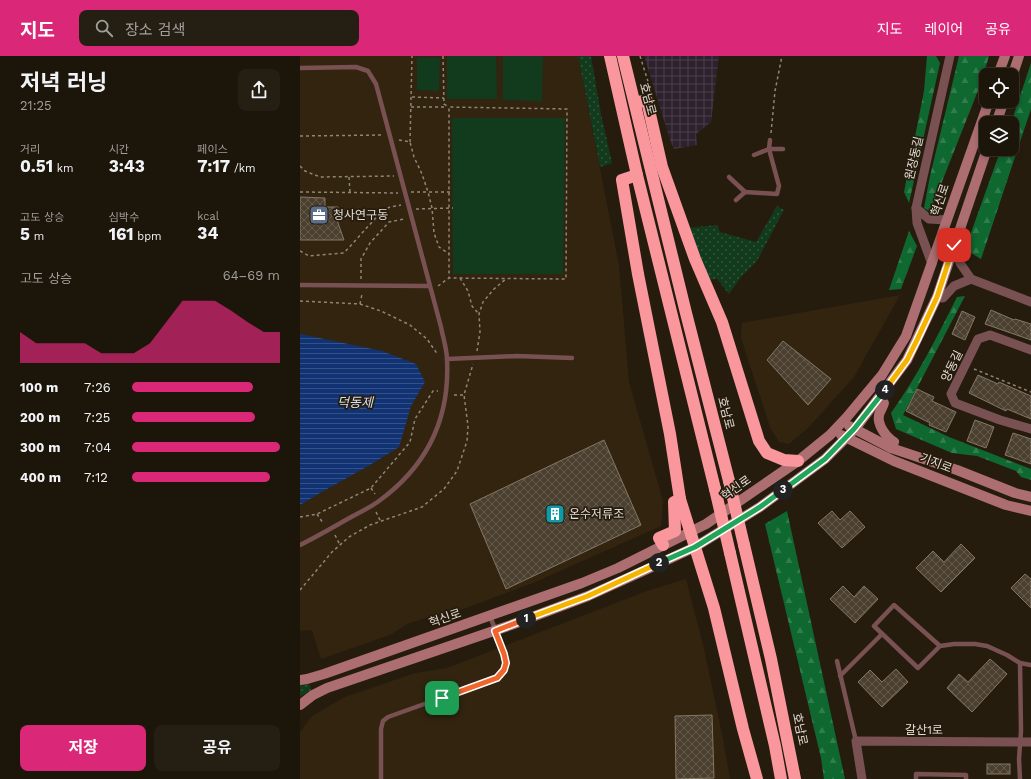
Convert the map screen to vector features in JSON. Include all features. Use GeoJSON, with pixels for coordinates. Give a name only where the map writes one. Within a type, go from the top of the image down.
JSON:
{"type":"FeatureCollection","features":[{"type":"Feature","properties":{"kind":"highway"},"geometry":{"type":"LineString","coordinates":[[610,56],[637,176],[715,489],[774,739],[781,779]]}},
{"type":"Feature","properties":{"kind":"highway","name":"호남로"},"geometry":{"type":"LineString","coordinates":[[623,56],[684,306],[729,481],[771,659],[795,779]]}},
{"type":"Feature","properties":{"kind":"highway"},"geometry":{"type":"LineString","coordinates":[[635,102],[647,101],[662,167],[695,259],[722,322],[759,441],[767,453],[784,460],[798,461]]}},
{"type":"Feature","properties":{"kind":"highway"},"geometry":{"type":"LineString","coordinates":[[637,176],[622,180],[638,274],[670,434],[680,499],[714,608],[743,729],[757,779]]}},
{"type":"Feature","properties":{"kind":"highway"},"geometry":{"type":"LineString","coordinates":[[663,545],[659,538],[675,530],[674,502],[680,499]]}},
{"type":"Feature","properties":{"kind":"main road"},"geometry":{"type":"LineString","coordinates":[[1001,68],[1005,56]]}},
{"type":"Feature","properties":{"kind":"main road"},"geometry":{"type":"LineString","coordinates":[[1015,68],[1019,56]]}},
{"type":"Feature","properties":{"kind":"main road","name":"혁신로"},"geometry":{"type":"LineString","coordinates":[[300,680],[324,674],[582,584],[618,568],[706,524],[798,461],[842,423],[882,375],[906,336],[987,108]]}},
{"type":"Feature","properties":{"kind":"main road"},"geometry":{"type":"LineString","coordinates":[[300,705],[312,695],[328,688],[495,631],[588,596],[695,547],[760,507],[825,459],[854,429],[880,398],[907,360],[937,297],[985,156]]}},
{"type":"Feature","properties":{"kind":"main road"},"geometry":{"type":"LineString","coordinates":[[880,398],[884,403],[879,416],[883,431],[888,438],[894,442],[891,448]]}},
{"type":"Feature","properties":{"kind":"main road","name":"기지로"},"geometry":{"type":"LineString","coordinates":[[842,423],[891,448],[957,470],[1015,493],[1031,497]]}},
{"type":"Feature","properties":{"kind":"main road","name":"기지로"},"geometry":{"type":"LineString","coordinates":[[834,431],[894,461],[1006,505],[1031,512]]}},
{"type":"Feature","properties":{"kind":"main road"},"geometry":{"type":"LineString","coordinates":[[833,450],[851,446],[867,448]]}},
{"type":"Feature","properties":{"kind":"street","name":"원장동길"},"geometry":{"type":"LineString","coordinates":[[932,264],[917,224],[916,208],[950,56]]}},
{"type":"Feature","properties":{"kind":"street"},"geometry":{"type":"LineString","coordinates":[[916,208],[929,219],[947,220]]}},
{"type":"Feature","properties":{"kind":"street"},"geometry":{"type":"LineString","coordinates":[[954,245],[960,263],[971,279],[1031,302]]}},
{"type":"Feature","properties":{"kind":"street"},"geometry":{"type":"LineString","coordinates":[[937,297],[943,298],[954,286],[971,279]]}},
{"type":"Feature","properties":{"kind":"street","name":"양동길"},"geometry":{"type":"LineString","coordinates":[[1031,350],[990,335],[978,339],[951,394],[955,403],[1031,430]]}},
{"type":"Feature","properties":{"kind":"street"},"geometry":{"type":"LineString","coordinates":[[856,742],[862,779]]}},
{"type":"Feature","properties":{"kind":"street","name":"갈산1로"},"geometry":{"type":"LineString","coordinates":[[856,742],[1031,742]]}},
{"type":"Feature","properties":{"kind":"lane"},"geometry":{"type":"LineString","coordinates":[[300,68],[356,67],[368,71],[376,84],[441,327],[447,359],[447,387],[444,410],[436,432],[422,458],[400,485],[378,502],[300,545]]}},
{"type":"Feature","properties":{"kind":"lane"},"geometry":{"type":"LineString","coordinates":[[729,177],[745,192],[777,194],[780,186],[769,149],[770,140]]}},
{"type":"Feature","properties":{"kind":"lane"},"geometry":{"type":"LineString","coordinates":[[754,155],[769,149],[783,149]]}},
{"type":"Feature","properties":{"kind":"lane"},"geometry":{"type":"LineString","coordinates":[[736,200],[745,192]]}},
{"type":"Feature","properties":{"kind":"lane"},"geometry":{"type":"LineString","coordinates":[[300,285],[429,286]]}},
{"type":"Feature","properties":{"kind":"lane"},"geometry":{"type":"LineString","coordinates":[[447,359],[517,356],[572,358]]}},
{"type":"Feature","properties":{"kind":"lane"},"geometry":{"type":"LineString","coordinates":[[940,646],[894,605],[874,626],[918,668],[940,646],[975,644],[988,646],[1020,663],[1031,665]]}},
{"type":"Feature","properties":{"kind":"lane"},"geometry":{"type":"LineString","coordinates":[[381,779],[381,729],[383,721],[388,717],[497,678],[504,670],[506,663],[504,654],[490,616]]}},
{"type":"Feature","properties":{"kind":"lane"},"geometry":{"type":"LineString","coordinates":[[840,676],[882,634]]}},
{"type":"Feature","properties":{"kind":"lane"},"geometry":{"type":"LineString","coordinates":[[837,661],[856,742]]}},
{"type":"Feature","properties":{"kind":"lane"},"geometry":{"type":"LineString","coordinates":[[1020,663],[1020,779]]}},
{"type":"Feature","properties":{"kind":"lane"},"geometry":{"type":"LineString","coordinates":[[916,779],[916,774],[966,775],[966,779]]}},
{"type":"Feature","properties":{"kind":"path"},"geometry":{"type":"LineString","coordinates":[[412,56],[410,142],[414,157],[428,192],[432,208],[434,233],[439,248],[449,254]]}},
{"type":"Feature","properties":{"kind":"path"},"geometry":{"type":"LineString","coordinates":[[443,56],[444,104],[449,107]]}},
{"type":"Feature","properties":{"kind":"path"},"geometry":{"type":"LineString","coordinates":[[770,140],[775,91],[782,56]]}},
{"type":"Feature","properties":{"kind":"path"},"geometry":{"type":"LineString","coordinates":[[412,97],[444,98]]}},
{"type":"Feature","properties":{"kind":"path"},"geometry":{"type":"LineString","coordinates":[[411,107],[567,109],[566,279],[449,278],[438,286]]}},
{"type":"Feature","properties":{"kind":"path"},"geometry":{"type":"LineString","coordinates":[[449,107],[449,278]]}},
{"type":"Feature","properties":{"kind":"path"},"geometry":{"type":"LineString","coordinates":[[300,136],[383,135]]}},
{"type":"Feature","properties":{"kind":"path"},"geometry":{"type":"LineString","coordinates":[[397,140],[410,142]]}},
{"type":"Feature","properties":{"kind":"path"},"geometry":{"type":"LineString","coordinates":[[300,166],[320,177],[394,176]]}},
{"type":"Feature","properties":{"kind":"path"},"geometry":{"type":"LineString","coordinates":[[350,177],[350,192]]}},
{"type":"Feature","properties":{"kind":"path"},"geometry":{"type":"LineString","coordinates":[[300,192],[398,193]]}},
{"type":"Feature","properties":{"kind":"path"},"geometry":{"type":"LineString","coordinates":[[412,192],[452,192]]}},
{"type":"Feature","properties":{"kind":"path"},"geometry":{"type":"LineString","coordinates":[[300,251],[309,256],[344,253],[382,211],[390,206],[402,205]]}},
{"type":"Feature","properties":{"kind":"path"},"geometry":{"type":"LineString","coordinates":[[416,209],[452,208]]}},
{"type":"Feature","properties":{"kind":"path"},"geometry":{"type":"LineString","coordinates":[[362,279],[361,259],[370,242],[390,222],[405,218]]}},
{"type":"Feature","properties":{"kind":"path"},"geometry":{"type":"LineString","coordinates":[[460,278],[468,291],[472,306],[479,314]]}},
{"type":"Feature","properties":{"kind":"path"},"geometry":{"type":"LineString","coordinates":[[300,590],[332,552],[349,537],[370,525],[422,507],[444,489],[457,471],[467,441],[468,426],[464,395],[475,358],[480,332],[479,314],[483,302],[494,289],[508,278]]}},
{"type":"Feature","properties":{"kind":"path"},"geometry":{"type":"LineString","coordinates":[[360,304],[362,294]]}},
{"type":"Feature","properties":{"kind":"path"},"geometry":{"type":"LineString","coordinates":[[300,302],[360,304],[381,311],[410,325],[427,339],[438,355]]}},
{"type":"Feature","properties":{"kind":"path"},"geometry":{"type":"LineString","coordinates":[[974,369],[1031,392]]}},
{"type":"Feature","properties":{"kind":"path"},"geometry":{"type":"LineString","coordinates":[[300,517],[318,514],[371,488],[410,442],[415,419],[433,391],[439,391]]}},
{"type":"Feature","properties":{"kind":"path"},"geometry":{"type":"LineString","coordinates":[[454,395],[464,395]]}},
{"type":"Feature","properties":{"kind":"path"},"geometry":{"type":"LineString","coordinates":[[371,488],[375,494]]}},
{"type":"Feature","properties":{"kind":"path"},"geometry":{"type":"LineString","coordinates":[[376,512],[381,522]]}},
{"type":"Feature","properties":{"kind":"path"},"geometry":{"type":"LineString","coordinates":[[318,514],[322,523]]}},
{"type":"Feature","properties":{"kind":"path"},"geometry":{"type":"LineString","coordinates":[[335,535],[340,545]]}},
{"type":"Feature","properties":{"kind":"shaded area"},"geometry":{"type":"Polygon","coordinates":[[[300,56],[578,56],[619,266],[629,382],[663,501],[661,526],[533,583],[450,614],[432,616],[407,624],[390,635],[321,659],[312,630],[300,631],[300,56]]]}},
{"type":"Feature","properties":{"kind":"shaded area"},"geometry":{"type":"Polygon","coordinates":[[[644,56],[719,56],[711,122],[696,134],[697,145],[674,149],[644,56]]]}},
{"type":"Feature","properties":{"kind":"shaded area"},"geometry":{"type":"Polygon","coordinates":[[[900,295],[854,377],[808,428],[789,444],[779,442],[770,427],[741,338],[742,323],[900,295]]]}},
{"type":"Feature","properties":{"kind":"shaded area"},"geometry":{"type":"Polygon","coordinates":[[[686,579],[704,649],[730,779],[300,779],[300,732],[312,716],[345,697],[415,673],[447,668],[647,591],[686,579]]]}},
{"type":"Feature","properties":{"kind":"green space"},"geometry":{"type":"Polygon","coordinates":[[[447,56],[496,56],[497,99],[447,99],[447,56]]]}},
{"type":"Feature","properties":{"kind":"green space"},"geometry":{"type":"Polygon","coordinates":[[[503,56],[543,56],[542,101],[503,100],[503,56]]]}},
{"type":"Feature","properties":{"kind":"green space"},"geometry":{"type":"Polygon","coordinates":[[[578,56],[591,56],[601,114],[612,163],[600,167],[578,56]]]}},
{"type":"Feature","properties":{"kind":"green space"},"geometry":{"type":"Polygon","coordinates":[[[927,56],[936,56],[940,63],[909,203],[904,192],[924,91],[927,56]]]}},
{"type":"Feature","properties":{"kind":"green space"},"geometry":{"type":"Polygon","coordinates":[[[959,56],[989,56],[985,68],[979,68],[979,88],[930,212],[924,208],[930,176],[959,56]]]}},
{"type":"Feature","properties":{"kind":"green space"},"geometry":{"type":"Polygon","coordinates":[[[417,57],[440,58],[439,91],[417,90],[417,57]]]}},
{"type":"Feature","properties":{"kind":"green space"},"geometry":{"type":"Polygon","coordinates":[[[1031,63],[1031,109],[1019,145],[1019,116],[1013,116],[1016,108],[1019,108],[1019,99],[1031,63]]]}},
{"type":"Feature","properties":{"kind":"green space"},"geometry":{"type":"Polygon","coordinates":[[[452,118],[565,118],[563,274],[453,274],[452,118]]]}},
{"type":"Feature","properties":{"kind":"green space"},"geometry":{"type":"Polygon","coordinates":[[[998,156],[1015,156],[981,259],[971,253],[968,241],[998,156]]]}},
{"type":"Feature","properties":{"kind":"green space"},"geometry":{"type":"Polygon","coordinates":[[[777,206],[784,210],[757,261],[741,277],[729,294],[717,279],[707,280],[687,228],[717,225],[720,232],[756,242],[777,206]]]}},
{"type":"Feature","properties":{"kind":"green space"},"geometry":{"type":"Polygon","coordinates":[[[909,231],[917,246],[901,289],[889,290],[909,231]]]}},
{"type":"Feature","properties":{"kind":"green space"},"geometry":{"type":"Polygon","coordinates":[[[965,296],[903,415],[949,437],[1031,469],[1031,480],[1021,477],[1016,471],[977,456],[952,453],[896,429],[891,413],[918,371],[957,297],[965,296]]]}},
{"type":"Feature","properties":{"kind":"green space"},"geometry":{"type":"Polygon","coordinates":[[[787,511],[845,779],[824,779],[821,758],[765,524],[787,511]]]}},
{"type":"Feature","properties":{"kind":"green space"},"geometry":{"type":"Polygon","coordinates":[[[309,683],[311,690],[300,697],[300,684],[309,683]]]}},
{"type":"Feature","properties":{"kind":"water","name":"덕동제"},"geometry":{"type":"Polygon","coordinates":[[[300,334],[382,351],[416,364],[425,382],[411,406],[399,447],[300,505],[300,334]]]}},
{"type":"Feature","properties":{"kind":"building","name":"청사연구동"},"geometry":{"type":"Polygon","coordinates":[[[300,197],[325,198],[325,207],[338,207],[338,223],[344,240],[300,240],[300,197]]]}},
{"type":"Feature","properties":{"kind":"building"},"geometry":{"type":"Polygon","coordinates":[[[991,310],[1014,320],[1015,319],[1031,324],[1031,340],[985,324],[991,310]]]}},
{"type":"Feature","properties":{"kind":"building"},"geometry":{"type":"Polygon","coordinates":[[[962,311],[975,317],[965,340],[952,334],[962,311]]]}},
{"type":"Feature","properties":{"kind":"building"},"geometry":{"type":"Polygon","coordinates":[[[783,341],[831,379],[808,405],[767,360],[783,341]]]}},
{"type":"Feature","properties":{"kind":"building"},"geometry":{"type":"Polygon","coordinates":[[[978,375],[998,384],[999,382],[1031,396],[1031,419],[1007,409],[1006,411],[969,393],[978,375]]]}},
{"type":"Feature","properties":{"kind":"building"},"geometry":{"type":"Polygon","coordinates":[[[917,389],[934,397],[932,401],[956,412],[946,432],[929,425],[930,423],[906,411],[917,389]]]}},
{"type":"Feature","properties":{"kind":"building"},"geometry":{"type":"Polygon","coordinates":[[[975,420],[994,427],[986,448],[967,441],[975,420]]]}},
{"type":"Feature","properties":{"kind":"building"},"geometry":{"type":"Polygon","coordinates":[[[1013,433],[1031,439],[1031,464],[1005,455],[1013,433]]]}},
{"type":"Feature","properties":{"kind":"building","name":"온수저류조"},"geometry":{"type":"Polygon","coordinates":[[[604,440],[641,525],[506,589],[470,504],[604,440]]]}},
{"type":"Feature","properties":{"kind":"building"},"geometry":{"type":"Polygon","coordinates":[[[832,511],[840,520],[850,511],[865,527],[842,548],[818,523],[832,511]]]}},
{"type":"Feature","properties":{"kind":"building"},"geometry":{"type":"Polygon","coordinates":[[[961,544],[975,558],[941,592],[916,568],[933,551],[944,562],[961,544]]]}},
{"type":"Feature","properties":{"kind":"building"},"geometry":{"type":"Polygon","coordinates":[[[1025,574],[1031,579],[1031,608],[1011,588],[1025,574]]]}},
{"type":"Feature","properties":{"kind":"building"},"geometry":{"type":"Polygon","coordinates":[[[843,586],[854,597],[864,586],[878,599],[855,623],[830,599],[843,586]]]}},
{"type":"Feature","properties":{"kind":"building"},"geometry":{"type":"Polygon","coordinates":[[[990,659],[1007,674],[972,712],[947,688],[959,674],[968,682],[990,659]]]}},
{"type":"Feature","properties":{"kind":"building"},"geometry":{"type":"Polygon","coordinates":[[[896,669],[908,682],[882,707],[858,682],[870,670],[882,682],[896,669]]]}},
{"type":"Feature","properties":{"kind":"building"},"geometry":{"type":"Polygon","coordinates":[[[712,715],[714,778],[676,779],[675,716],[712,715]]]}},
{"type":"Feature","properties":{"kind":"building"},"geometry":{"type":"Polygon","coordinates":[[[987,764],[1010,764],[1010,774],[987,774],[987,764]]]}},
{"type":"Feature","properties":{"kind":"place","name":"청사연구동"},"geometry":{"type":"Point","coordinates":[319,215]}},
{"type":"Feature","properties":{"kind":"place","name":"온수저류조"},"geometry":{"type":"Point","coordinates":[555,514]}},
{"type":"Feature","properties":{"kind":"route"},"geometry":{"type":"LineString","coordinates":[[442,698],[497,678],[504,670],[506,663],[504,654],[495,631],[588,596],[695,547],[760,507],[825,459],[854,429],[880,398],[907,360],[937,297],[954,245]]}}]}
